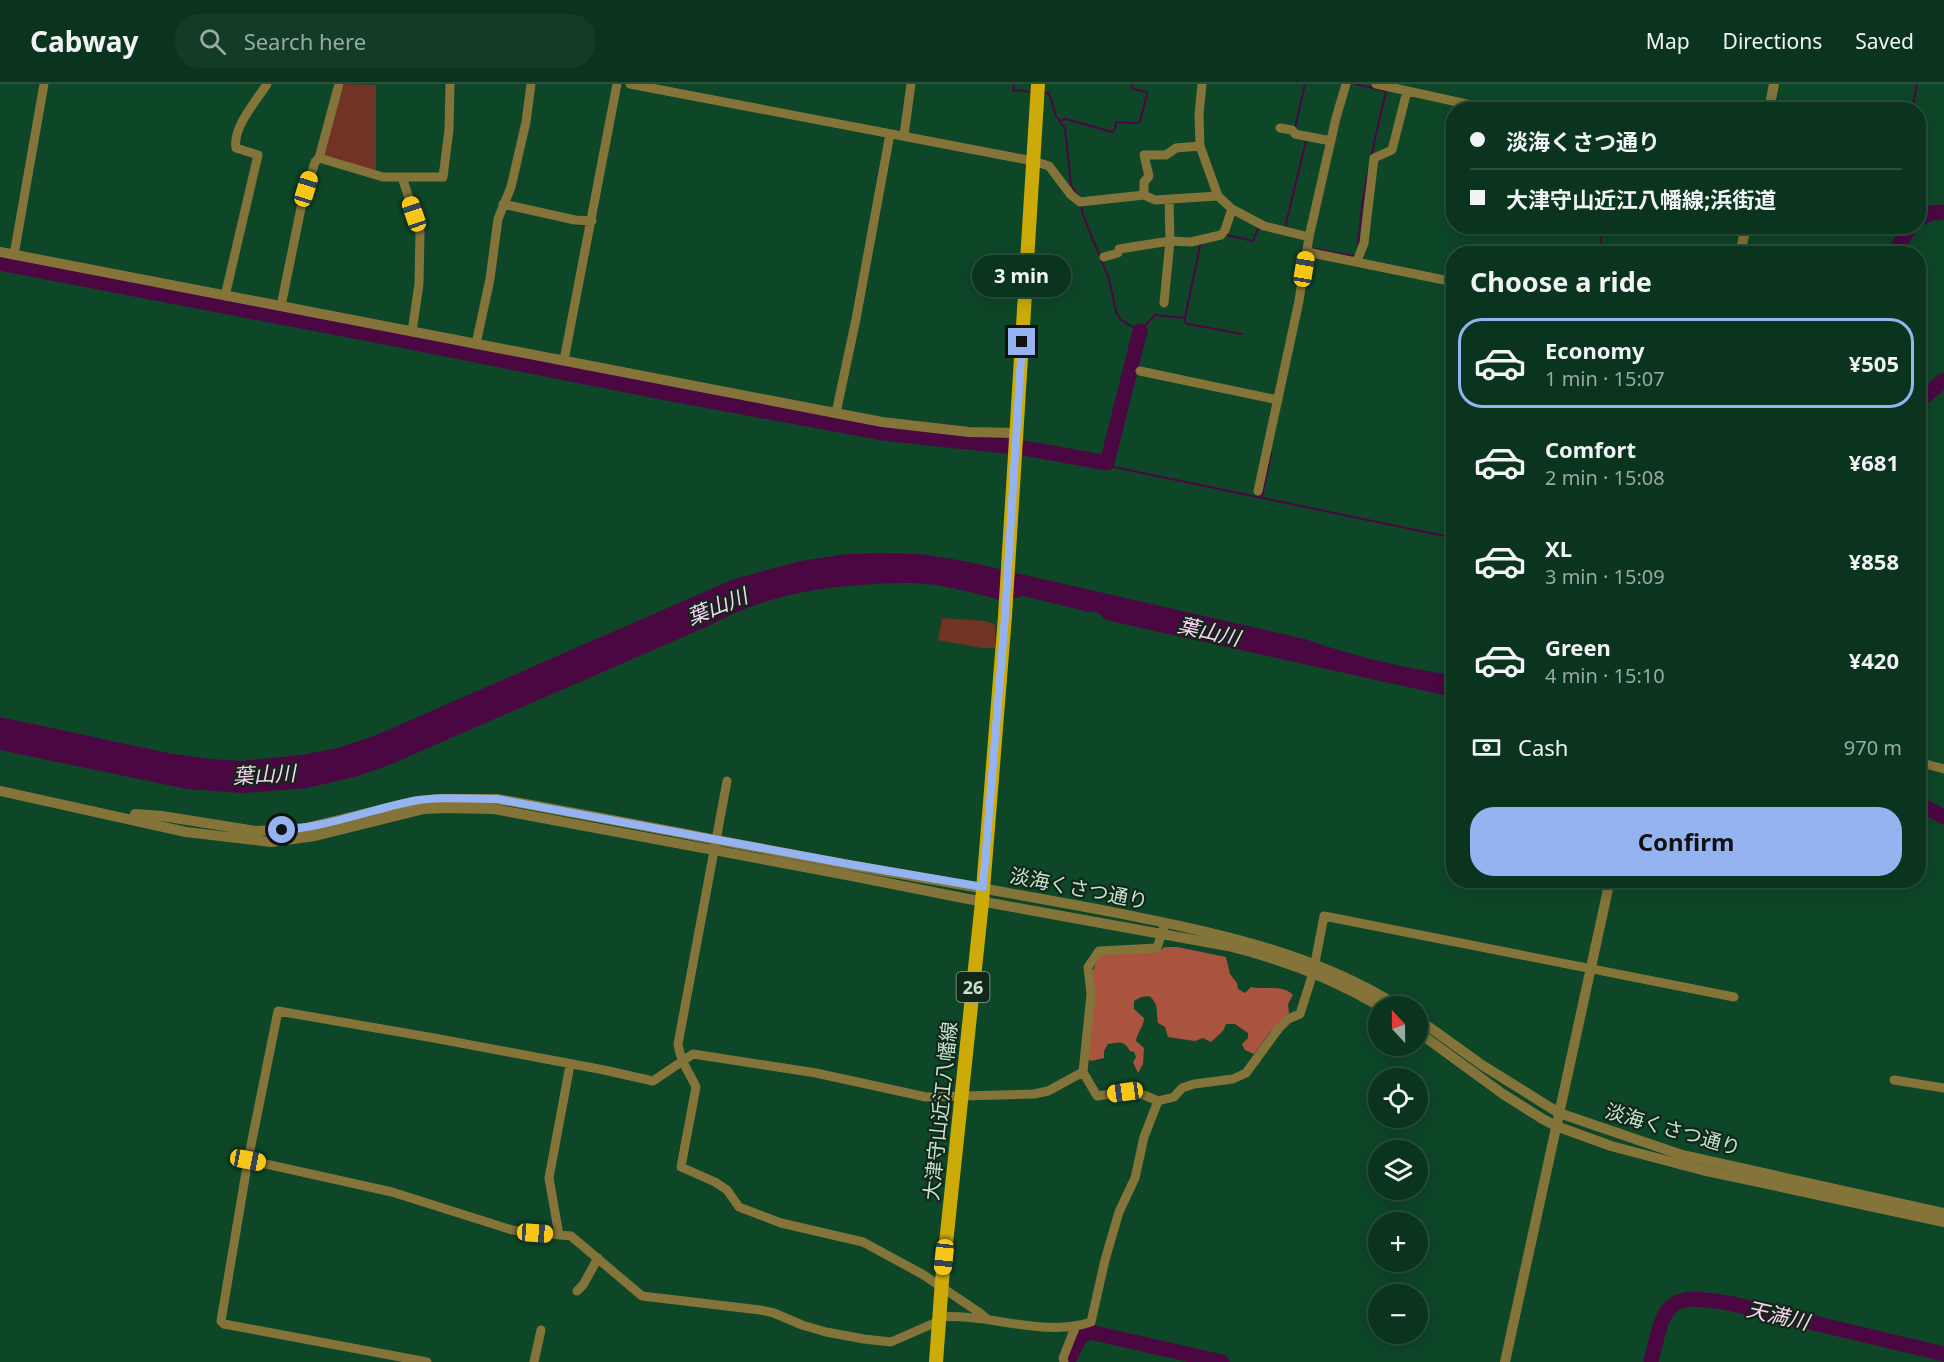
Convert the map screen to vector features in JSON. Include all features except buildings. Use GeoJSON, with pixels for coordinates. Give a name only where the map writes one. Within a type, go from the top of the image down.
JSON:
{"type":"FeatureCollection","features":[{"type":"Feature","properties":{"kind":"main road","name":"26"},"geometry":{"type":"LineString","coordinates":[[1016,442],[1038,84]]}},
{"type":"Feature","properties":{"kind":"main road","name":"大津守山近江八幡線"},"geometry":{"type":"LineString","coordinates":[[936,1362],[941,1287],[982,902],[1016,442]]}},
{"type":"Feature","properties":{"kind":"street"},"geometry":{"type":"LineString","coordinates":[[14,255],[44,84]]}},
{"type":"Feature","properties":{"kind":"street"},"geometry":{"type":"LineString","coordinates":[[225,296],[258,155],[236,148],[236,137],[239,127],[267,84]]}},
{"type":"Feature","properties":{"kind":"street"},"geometry":{"type":"LineString","coordinates":[[281,306],[302,203],[315,162],[319,158],[339,84]]}},
{"type":"Feature","properties":{"kind":"street"},"geometry":{"type":"LineString","coordinates":[[319,158],[382,177],[443,177],[449,130],[450,84]]}},
{"type":"Feature","properties":{"kind":"street"},"geometry":{"type":"LineString","coordinates":[[476,344],[490,279],[498,219],[511,188],[526,122],[531,84]]}},
{"type":"Feature","properties":{"kind":"street"},"geometry":{"type":"LineString","coordinates":[[564,360],[617,84]]}},
{"type":"Feature","properties":{"kind":"street"},"geometry":{"type":"LineString","coordinates":[[630,84],[1033,161],[1049,166],[1071,195],[1080,202],[1144,195],[1155,200],[1218,196]]}},
{"type":"Feature","properties":{"kind":"street"},"geometry":{"type":"LineString","coordinates":[[904,135],[911,84]]}},
{"type":"Feature","properties":{"kind":"street"},"geometry":{"type":"LineString","coordinates":[[1202,84],[1199,112],[1200,146],[1218,196],[1232,209],[1264,226],[1309,237]]}},
{"type":"Feature","properties":{"kind":"street"},"geometry":{"type":"LineString","coordinates":[[1258,491],[1310,253],[1309,237],[1346,84]]}},
{"type":"Feature","properties":{"kind":"street"},"geometry":{"type":"LineString","coordinates":[[1376,84],[1405,88],[1461,102]]}},
{"type":"Feature","properties":{"kind":"street"},"geometry":{"type":"LineString","coordinates":[[1771,102],[1774,84]]}},
{"type":"Feature","properties":{"kind":"street"},"geometry":{"type":"LineString","coordinates":[[1357,261],[1364,243],[1374,158],[1392,150],[1405,88]]}},
{"type":"Feature","properties":{"kind":"street"},"geometry":{"type":"LineString","coordinates":[[1280,128],[1292,130],[1295,134],[1331,141]]}},
{"type":"Feature","properties":{"kind":"street"},"geometry":{"type":"LineString","coordinates":[[836,413],[863,284],[890,134]]}},
{"type":"Feature","properties":{"kind":"street"},"geometry":{"type":"LineString","coordinates":[[1144,195],[1144,182],[1149,176],[1144,155],[1166,155],[1176,148],[1200,146]]}},
{"type":"Feature","properties":{"kind":"street"},"geometry":{"type":"LineString","coordinates":[[402,177],[420,232],[419,284],[412,332]]}},
{"type":"Feature","properties":{"kind":"street"},"geometry":{"type":"LineString","coordinates":[[1164,303],[1170,241],[1169,200]]}},
{"type":"Feature","properties":{"kind":"street"},"geometry":{"type":"LineString","coordinates":[[503,204],[575,220],[592,220]]}},
{"type":"Feature","properties":{"kind":"street"},"geometry":{"type":"LineString","coordinates":[[1104,257],[1118,254],[1119,249],[1170,241],[1191,242],[1221,235],[1232,209]]}},
{"type":"Feature","properties":{"kind":"street"},"geometry":{"type":"LineString","coordinates":[[0,252],[882,422],[969,432],[1016,442]]}},
{"type":"Feature","properties":{"kind":"street"},"geometry":{"type":"LineString","coordinates":[[1310,253],[1446,280]]}},
{"type":"Feature","properties":{"kind":"street"},"geometry":{"type":"LineString","coordinates":[[1140,371],[1278,399]]}},
{"type":"Feature","properties":{"kind":"street"},"geometry":{"type":"LineString","coordinates":[[1926,764],[1944,769]]}},
{"type":"Feature","properties":{"kind":"street"},"geometry":{"type":"LineString","coordinates":[[727,781],[678,1044],[681,1062],[696,1087],[681,1167],[716,1182],[727,1190],[738,1207],[781,1223],[863,1242],[941,1287],[987,1319]]}},
{"type":"Feature","properties":{"kind":"street","name":"淡海くさつ通り"},"geometry":{"type":"LineString","coordinates":[[0,791],[102,812],[162,816],[256,831],[306,828],[416,801],[497,799],[982,902],[1164,928],[1268,947],[1382,996]]}},
{"type":"Feature","properties":{"kind":"street","name":"淡海くさつ通り"},"geometry":{"type":"LineString","coordinates":[[715,844],[983,887],[1164,928]]}},
{"type":"Feature","properties":{"kind":"street"},"geometry":{"type":"LineString","coordinates":[[1505,1362],[1608,888]]}},
{"type":"Feature","properties":{"kind":"street"},"geometry":{"type":"LineString","coordinates":[[1164,928],[1157,948],[1099,951],[1088,967],[1091,994],[1083,1072],[1097,1096],[1125,1092],[1144,1095],[1158,1101],[1174,1097],[1182,1089],[1194,1084],[1233,1079],[1246,1073],[1279,1028],[1288,1019],[1300,1014],[1314,968],[1324,916],[1734,997]]}},
{"type":"Feature","properties":{"kind":"street","name":"淡海くさつ通り"},"geometry":{"type":"LineString","coordinates":[[1314,968],[1368,1000]]}},
{"type":"Feature","properties":{"kind":"street"},"geometry":{"type":"LineString","coordinates":[[427,1362],[264,1333],[224,1324],[221,1321],[248,1160],[276,1013],[280,1010],[653,1081],[693,1054],[816,1073],[926,1097],[1034,1094],[1048,1091],[1083,1072]]}},
{"type":"Feature","properties":{"kind":"street","name":"淡海くさつ通り"},"geometry":{"type":"LineString","coordinates":[[1428,1026],[1482,1065],[1559,1113],[1682,1155],[1944,1213]]}},
{"type":"Feature","properties":{"kind":"street","name":"淡海くさつ通り"},"geometry":{"type":"LineString","coordinates":[[1428,1039],[1503,1094],[1556,1126],[1611,1146],[1692,1168],[1944,1222]]}},
{"type":"Feature","properties":{"kind":"street"},"geometry":{"type":"LineString","coordinates":[[559,1235],[549,1178],[570,1065]]}},
{"type":"Feature","properties":{"kind":"street"},"geometry":{"type":"LineString","coordinates":[[1893,1080],[1944,1088]]}},
{"type":"Feature","properties":{"kind":"street"},"geometry":{"type":"LineString","coordinates":[[248,1160],[392,1192],[512,1230],[571,1236],[642,1296],[774,1312],[815,1329],[891,1342],[939,1319],[960,1316],[1044,1327],[1075,1328],[1091,1322],[1119,1212],[1135,1178],[1144,1137],[1158,1101]]}},
{"type":"Feature","properties":{"kind":"street"},"geometry":{"type":"LineString","coordinates":[[577,1291],[583,1285],[598,1258]]}},
{"type":"Feature","properties":{"kind":"street"},"geometry":{"type":"LineString","coordinates":[[1064,1361],[1075,1328]]}},
{"type":"Feature","properties":{"kind":"street"},"geometry":{"type":"LineString","coordinates":[[534,1362],[541,1330]]}},
{"type":"Feature","properties":{"kind":"shaded area"},"geometry":{"type":"Polygon","coordinates":[[[344,84],[376,85],[376,171],[322,155],[344,84]]]}},
{"type":"Feature","properties":{"kind":"shaded area"},"geometry":{"type":"Polygon","coordinates":[[[942,618],[985,621],[995,624],[995,648],[938,640],[942,618]]]}},
{"type":"Feature","properties":{"kind":"shaded area"},"geometry":{"type":"Polygon","coordinates":[[[1164,947],[1177,947],[1226,957],[1230,974],[1237,983],[1238,989],[1245,993],[1251,987],[1279,988],[1293,995],[1288,1004],[1289,1013],[1270,1032],[1254,1054],[1245,1050],[1242,1044],[1248,1038],[1248,1033],[1235,1024],[1226,1024],[1223,1031],[1211,1042],[1203,1038],[1195,1041],[1168,1037],[1165,1027],[1158,1023],[1154,1001],[1149,996],[1141,997],[1134,1001],[1134,1009],[1144,1018],[1136,1041],[1144,1048],[1143,1064],[1138,1073],[1133,1062],[1136,1057],[1134,1052],[1121,1043],[1108,1044],[1104,1051],[1104,1058],[1091,1061],[1088,1059],[1093,971],[1096,963],[1102,954],[1161,950],[1164,947]]]}},
{"type":"Feature","properties":{"kind":"water"},"geometry":{"type":"Polygon","coordinates":[[[846,554],[920,554],[964,561],[1305,639],[1378,661],[1446,674],[1446,695],[1110,621],[1096,612],[1023,596],[1000,600],[937,585],[889,583],[808,591],[746,608],[389,765],[358,776],[307,788],[243,793],[187,789],[0,750],[0,717],[168,753],[209,759],[242,761],[301,755],[338,748],[374,736],[734,579],[801,561],[846,554]]]}},
{"type":"Feature","properties":{"kind":"waterway"},"geometry":{"type":"LineString","coordinates":[[1014,84],[1013,90],[1033,92]]}},
{"type":"Feature","properties":{"kind":"waterway"},"geometry":{"type":"LineString","coordinates":[[1060,121],[1066,119],[1112,132],[1116,122],[1137,123],[1140,121],[1147,92],[1133,89],[1131,84]]}},
{"type":"Feature","properties":{"kind":"waterway"},"geometry":{"type":"LineString","coordinates":[[1295,128],[1305,84]]}},
{"type":"Feature","properties":{"kind":"waterway"},"geometry":{"type":"LineString","coordinates":[[1355,84],[1386,91],[1371,157]]}},
{"type":"Feature","properties":{"kind":"waterway"},"geometry":{"type":"LineString","coordinates":[[1914,102],[1917,84]]}},
{"type":"Feature","properties":{"kind":"waterway"},"geometry":{"type":"LineString","coordinates":[[1041,92],[1049,93],[1056,116],[1065,128],[1071,185],[1078,196]]}},
{"type":"Feature","properties":{"kind":"waterway"},"geometry":{"type":"LineString","coordinates":[[1285,228],[1306,141]]}},
{"type":"Feature","properties":{"kind":"waterway"},"geometry":{"type":"LineString","coordinates":[[1358,246],[1362,204],[1369,168]]}},
{"type":"Feature","properties":{"kind":"waterway"},"geometry":{"type":"LineString","coordinates":[[1081,204],[1083,215],[1109,279],[1116,312],[1121,320],[1140,331],[1155,315],[1185,318],[1188,324],[1242,334]]}},
{"type":"Feature","properties":{"kind":"waterway"},"geometry":{"type":"LineString","coordinates":[[1926,215],[1944,212]]}},
{"type":"Feature","properties":{"kind":"waterway"},"geometry":{"type":"LineString","coordinates":[[1226,235],[1253,241],[1259,226]]}},
{"type":"Feature","properties":{"kind":"waterway"},"geometry":{"type":"LineString","coordinates":[[1600,246],[1602,234]]}},
{"type":"Feature","properties":{"kind":"waterway"},"geometry":{"type":"LineString","coordinates":[[1898,246],[1906,234]]}},
{"type":"Feature","properties":{"kind":"waterway"},"geometry":{"type":"LineString","coordinates":[[1185,318],[1200,246],[1204,243]]}},
{"type":"Feature","properties":{"kind":"waterway"},"geometry":{"type":"LineString","coordinates":[[1313,250],[1352,256],[1356,254]]}},
{"type":"Feature","properties":{"kind":"waterway"},"geometry":{"type":"LineString","coordinates":[[1309,268],[1311,256]]}},
{"type":"Feature","properties":{"kind":"waterway"},"geometry":{"type":"LineString","coordinates":[[0,263],[882,433],[1024,448],[1107,463],[1140,331]]}},
{"type":"Feature","properties":{"kind":"waterway"},"geometry":{"type":"LineString","coordinates":[[1926,395],[1944,380]]}},
{"type":"Feature","properties":{"kind":"waterway"},"geometry":{"type":"LineString","coordinates":[[1262,497],[1271,453]]}},
{"type":"Feature","properties":{"kind":"waterway"},"geometry":{"type":"LineString","coordinates":[[1107,463],[1109,466],[1446,536]]}},
{"type":"Feature","properties":{"kind":"waterway","name":"葉山川"},"geometry":{"type":"LineString","coordinates":[[1926,807],[1944,817]]}},
{"type":"Feature","properties":{"kind":"waterway","name":"天満川"},"geometry":{"type":"LineString","coordinates":[[1651,1362],[1660,1325],[1666,1313],[1672,1305],[1694,1299],[1733,1304],[1944,1354]]}},
{"type":"Feature","properties":{"kind":"waterway","name":"天満川"},"geometry":{"type":"LineString","coordinates":[[1068,1362],[1080,1337],[1090,1332],[1222,1362]]}},
{"type":"Feature","properties":{"kind":"route"},"geometry":{"type":"LineString","coordinates":[[282,830],[306,828],[416,801],[497,799],[983,887],[1005,616],[1022,342]]}}]}
